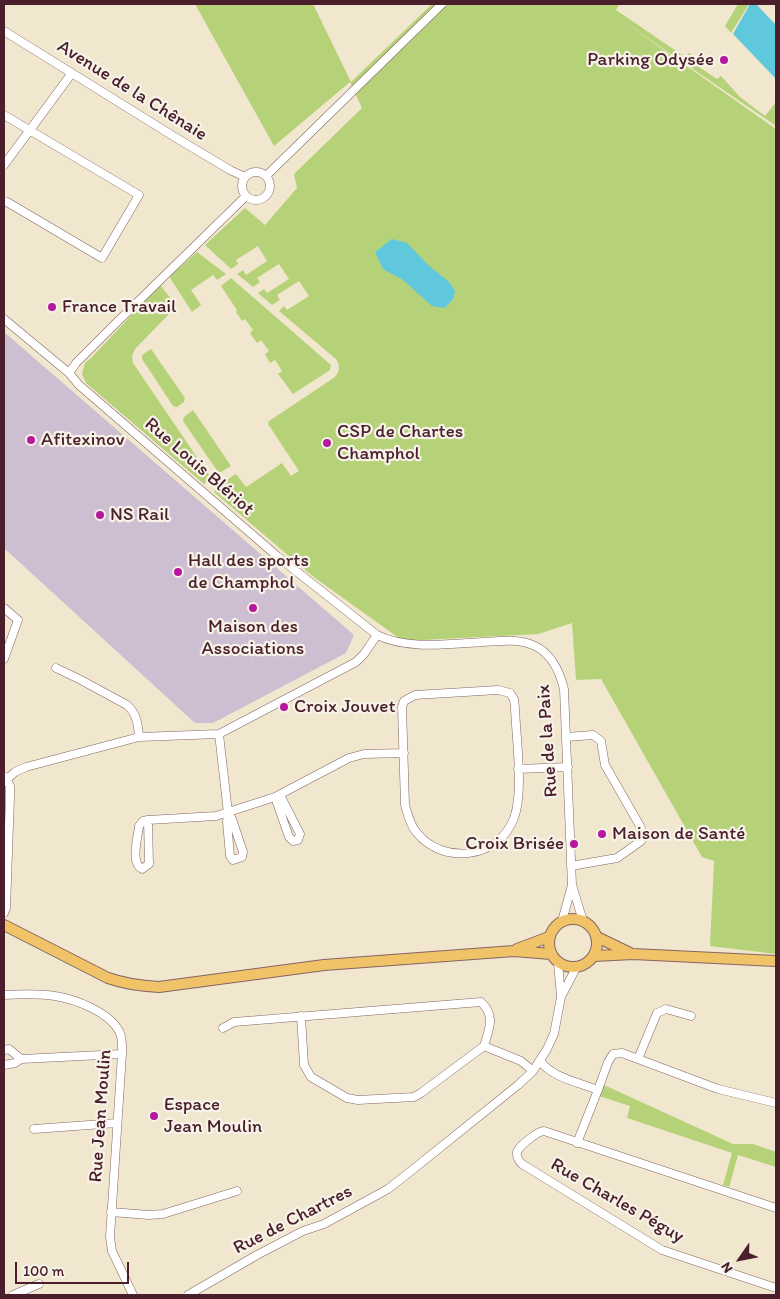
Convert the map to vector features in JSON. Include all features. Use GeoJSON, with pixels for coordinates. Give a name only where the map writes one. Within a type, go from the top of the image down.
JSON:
{"type":"FeatureCollection","features":[{"type":"Feature","properties":{"kind":"main road"},"geometry":{"type":"LineString","coordinates":[[572,919],[583,921],[591,927],[597,937],[597,947],[594,956],[587,964],[576,968],[558,963],[551,954],[549,946],[549,937],[554,928],[562,921],[572,919]]}},
{"type":"Feature","properties":{"kind":"main road"},"geometry":{"type":"LineString","coordinates":[[4,925],[108,978],[124,984],[139,986],[159,987],[324,965],[514,951],[551,954]]}},
{"type":"Feature","properties":{"kind":"main road"},"geometry":{"type":"LineString","coordinates":[[514,951],[549,937]]}},
{"type":"Feature","properties":{"kind":"main road"},"geometry":{"type":"LineString","coordinates":[[597,937],[633,954]]}},
{"type":"Feature","properties":{"kind":"main road"},"geometry":{"type":"LineString","coordinates":[[594,956],[633,954],[776,961]]}},
{"type":"Feature","properties":{"kind":"street"},"geometry":{"type":"LineString","coordinates":[[266,176],[442,4]]}},
{"type":"Feature","properties":{"kind":"street","name":"Avenue de la Chênaie"},"geometry":{"type":"LineString","coordinates":[[4,31],[230,170],[245,177]]}},
{"type":"Feature","properties":{"kind":"street"},"geometry":{"type":"LineString","coordinates":[[4,165],[72,73]]}},
{"type":"Feature","properties":{"kind":"street"},"geometry":{"type":"LineString","coordinates":[[4,115],[139,195],[102,258],[5,202]]}},
{"type":"Feature","properties":{"kind":"street"},"geometry":{"type":"LineString","coordinates":[[258,172],[266,176],[271,187],[267,196],[257,201],[246,196],[242,188],[245,177],[249,173],[258,172]]}},
{"type":"Feature","properties":{"kind":"street"},"geometry":{"type":"LineString","coordinates":[[69,373],[76,363],[111,328],[246,196]]}},
{"type":"Feature","properties":{"kind":"street","name":"Rue Louis Blériot"},"geometry":{"type":"LineString","coordinates":[[4,319],[69,373],[79,385],[265,546],[377,636]]}},
{"type":"Feature","properties":{"kind":"street"},"geometry":{"type":"LineString","coordinates":[[4,608],[18,620],[4,659]]}},
{"type":"Feature","properties":{"kind":"street"},"geometry":{"type":"LineString","coordinates":[[4,914],[10,797],[10,786],[5,778],[26,767],[139,737],[219,734],[356,662],[377,636]]}},
{"type":"Feature","properties":{"kind":"street","name":"Rue de la Paix"},"geometry":{"type":"LineString","coordinates":[[377,636],[390,642],[401,644],[508,640],[524,642],[537,647],[557,667],[564,689],[572,885],[583,921]]}},
{"type":"Feature","properties":{"kind":"street"},"geometry":{"type":"LineString","coordinates":[[56,668],[127,706],[133,711],[136,718],[139,737]]}},
{"type":"Feature","properties":{"kind":"street"},"geometry":{"type":"LineString","coordinates":[[498,690],[510,693],[514,699],[518,769],[518,805],[514,821],[503,836],[489,847],[473,853],[443,852],[427,844],[416,833],[408,819],[405,805],[404,754],[402,707],[408,697],[498,690]]}},
{"type":"Feature","properties":{"kind":"street"},"geometry":{"type":"LineString","coordinates":[[219,734],[228,813],[226,822],[230,856],[233,860],[239,859],[242,857],[243,852],[232,819],[228,813]]}},
{"type":"Feature","properties":{"kind":"street"},"geometry":{"type":"LineString","coordinates":[[566,737],[594,735],[601,741],[605,765],[643,834],[641,841],[618,858],[571,866]]}},
{"type":"Feature","properties":{"kind":"street"},"geometry":{"type":"LineString","coordinates":[[148,820],[149,864],[142,870],[138,868],[136,862],[138,826],[143,821],[148,820],[216,816],[228,813],[277,796],[349,758],[364,754],[404,754]]}},
{"type":"Feature","properties":{"kind":"street"},"geometry":{"type":"LineString","coordinates":[[518,769],[568,766]]}},
{"type":"Feature","properties":{"kind":"street"},"geometry":{"type":"LineString","coordinates":[[277,796],[300,834],[298,840],[293,841],[289,837],[277,796]]}},
{"type":"Feature","properties":{"kind":"street","name":"Rue de la Paix"},"geometry":{"type":"LineString","coordinates":[[562,921],[572,885]]}},
{"type":"Feature","properties":{"kind":"street"},"geometry":{"type":"LineString","coordinates":[[558,963],[561,997]]}},
{"type":"Feature","properties":{"kind":"street"},"geometry":{"type":"LineString","coordinates":[[561,997],[576,968]]}},
{"type":"Feature","properties":{"kind":"street","name":"Rue Jean Moulin"},"geometry":{"type":"LineString","coordinates":[[4,995],[32,994],[56,996],[98,1011],[110,1019],[118,1030],[121,1037],[122,1054],[110,1237],[112,1251],[133,1295]]}},
{"type":"Feature","properties":{"kind":"street","name":"Rue de Chartres"},"geometry":{"type":"LineString","coordinates":[[188,1295],[257,1255],[304,1231],[332,1220],[388,1188],[429,1157],[533,1071],[554,1034],[561,997]]}},
{"type":"Feature","properties":{"kind":"street"},"geometry":{"type":"LineString","coordinates":[[223,1028],[234,1022],[300,1016],[482,1002],[489,1008],[491,1023],[484,1046],[421,1093],[414,1097],[358,1100],[347,1098],[312,1077],[304,1065],[300,1016]]}},
{"type":"Feature","properties":{"kind":"street"},"geometry":{"type":"LineString","coordinates":[[691,1016],[666,1009],[657,1013],[638,1059],[718,1090],[776,1103]]}},
{"type":"Feature","properties":{"kind":"street"},"geometry":{"type":"LineString","coordinates":[[484,1046],[521,1061],[533,1071]]}},
{"type":"Feature","properties":{"kind":"street"},"geometry":{"type":"LineString","coordinates":[[4,1050],[9,1049],[21,1059]]}},
{"type":"Feature","properties":{"kind":"street","name":"Rue Charles Péguy"},"geometry":{"type":"LineString","coordinates":[[577,1143],[608,1062],[613,1054],[622,1053],[638,1059]]}},
{"type":"Feature","properties":{"kind":"street"},"geometry":{"type":"LineString","coordinates":[[4,1065],[15,1063],[21,1059],[122,1054]]}},
{"type":"Feature","properties":{"kind":"street"},"geometry":{"type":"LineString","coordinates":[[540,1061],[546,1069],[554,1074],[598,1090]]}},
{"type":"Feature","properties":{"kind":"street"},"geometry":{"type":"LineString","coordinates":[[34,1129],[117,1123]]}},
{"type":"Feature","properties":{"kind":"street","name":"Rue Charles Péguy"},"geometry":{"type":"LineString","coordinates":[[776,1208],[540,1131],[518,1149],[518,1160],[522,1164],[662,1250],[776,1288]]}},
{"type":"Feature","properties":{"kind":"street"},"geometry":{"type":"LineString","coordinates":[[111,1212],[149,1215],[163,1214],[237,1191]]}},
{"type":"Feature","properties":{"kind":"street"},"geometry":{"type":"LineString","coordinates":[[13,1295],[39,1284]]}},
{"type":"Feature","properties":{"kind":"shaded area"},"geometry":{"type":"Polygon","coordinates":[[[4,332],[354,635],[346,653],[213,723],[195,723],[4,548],[4,332]]]}},
{"type":"Feature","properties":{"kind":"green space"},"geometry":{"type":"Polygon","coordinates":[[[195,4],[313,4],[351,82],[432,4],[617,4],[619,5],[616,10],[685,57],[689,53],[696,58],[693,63],[717,79],[721,76],[740,97],[765,116],[776,102],[776,126],[617,17],[776,129],[776,954],[710,946],[714,861],[702,857],[601,679],[576,680],[572,623],[538,634],[403,641],[311,575],[214,492],[216,487],[236,474],[246,487],[282,463],[291,476],[299,471],[268,424],[269,421],[335,377],[339,368],[336,359],[279,311],[284,306],[287,310],[309,296],[299,281],[277,295],[280,300],[272,305],[258,293],[264,289],[267,293],[289,279],[279,264],[257,278],[260,282],[253,287],[237,274],[243,270],[246,275],[267,261],[258,246],[236,260],[238,264],[231,269],[205,245],[245,208],[265,225],[297,188],[294,174],[362,108],[350,82],[274,146],[195,4]]]}},
{"type":"Feature","properties":{"kind":"green space"},"geometry":{"type":"Polygon","coordinates":[[[738,4],[749,4],[731,33],[725,26],[738,4]]]}},
{"type":"Feature","properties":{"kind":"green space"},"geometry":{"type":"Polygon","coordinates":[[[197,252],[226,274],[217,280],[213,275],[191,290],[201,305],[192,312],[170,278],[197,252]]]}},
{"type":"Feature","properties":{"kind":"green space"},"geometry":{"type":"Polygon","coordinates":[[[231,278],[331,365],[330,370],[293,394],[278,374],[282,371],[275,360],[270,363],[265,354],[269,351],[261,340],[257,343],[250,333],[253,330],[245,319],[242,321],[221,286],[231,278]]]}},
{"type":"Feature","properties":{"kind":"green space"},"geometry":{"type":"Polygon","coordinates":[[[160,285],[172,300],[173,310],[135,349],[132,356],[133,363],[211,478],[204,484],[86,383],[82,374],[85,363],[160,285]]]}},
{"type":"Feature","properties":{"kind":"green space"},"geometry":{"type":"Polygon","coordinates":[[[151,349],[185,398],[184,402],[177,407],[173,406],[142,359],[142,355],[151,349]]]}},
{"type":"Feature","properties":{"kind":"green space"},"geometry":{"type":"Polygon","coordinates":[[[193,410],[231,466],[221,472],[218,472],[183,421],[184,417],[193,410]]]}},
{"type":"Feature","properties":{"kind":"green space"},"geometry":{"type":"Polygon","coordinates":[[[604,1085],[733,1144],[753,1144],[776,1152],[776,1167],[738,1155],[729,1187],[723,1185],[732,1153],[627,1118],[630,1106],[599,1096],[604,1085]]]}},
{"type":"Feature","properties":{"kind":"water"},"geometry":{"type":"Polygon","coordinates":[[[750,4],[756,4],[776,25],[776,79],[733,34],[750,4]]]}},
{"type":"Feature","properties":{"kind":"water"},"geometry":{"type":"Polygon","coordinates":[[[392,239],[407,243],[427,264],[449,282],[455,291],[453,299],[445,308],[432,306],[403,280],[383,269],[375,252],[392,239]]]}},
{"type":"Feature","properties":{"kind":"place","name":"Parking Odysée"},"geometry":{"type":"Point","coordinates":[724,60]}},
{"type":"Feature","properties":{"kind":"place","name":"France Travail"},"geometry":{"type":"Point","coordinates":[52,307]}},
{"type":"Feature","properties":{"kind":"place","name":"Afitexinov"},"geometry":{"type":"Point","coordinates":[31,440]}},
{"type":"Feature","properties":{"kind":"place","name":"CSP de Chartes Champhol"},"geometry":{"type":"Point","coordinates":[327,443]}},
{"type":"Feature","properties":{"kind":"place","name":"NS Rail"},"geometry":{"type":"Point","coordinates":[100,515]}},
{"type":"Feature","properties":{"kind":"place","name":"Hall des sports de Champhol"},"geometry":{"type":"Point","coordinates":[178,572]}},
{"type":"Feature","properties":{"kind":"place","name":"Maison des Associations"},"geometry":{"type":"Point","coordinates":[253,608]}},
{"type":"Feature","properties":{"kind":"place","name":"Croix Jouvet"},"geometry":{"type":"Point","coordinates":[284,707]}},
{"type":"Feature","properties":{"kind":"place","name":"Maison de Santé"},"geometry":{"type":"Point","coordinates":[602,834]}},
{"type":"Feature","properties":{"kind":"place","name":"Croix Brisée"},"geometry":{"type":"Point","coordinates":[574,844]}},
{"type":"Feature","properties":{"kind":"place","name":"Espace Jean Moulin"},"geometry":{"type":"Point","coordinates":[154,1116]}}]}
